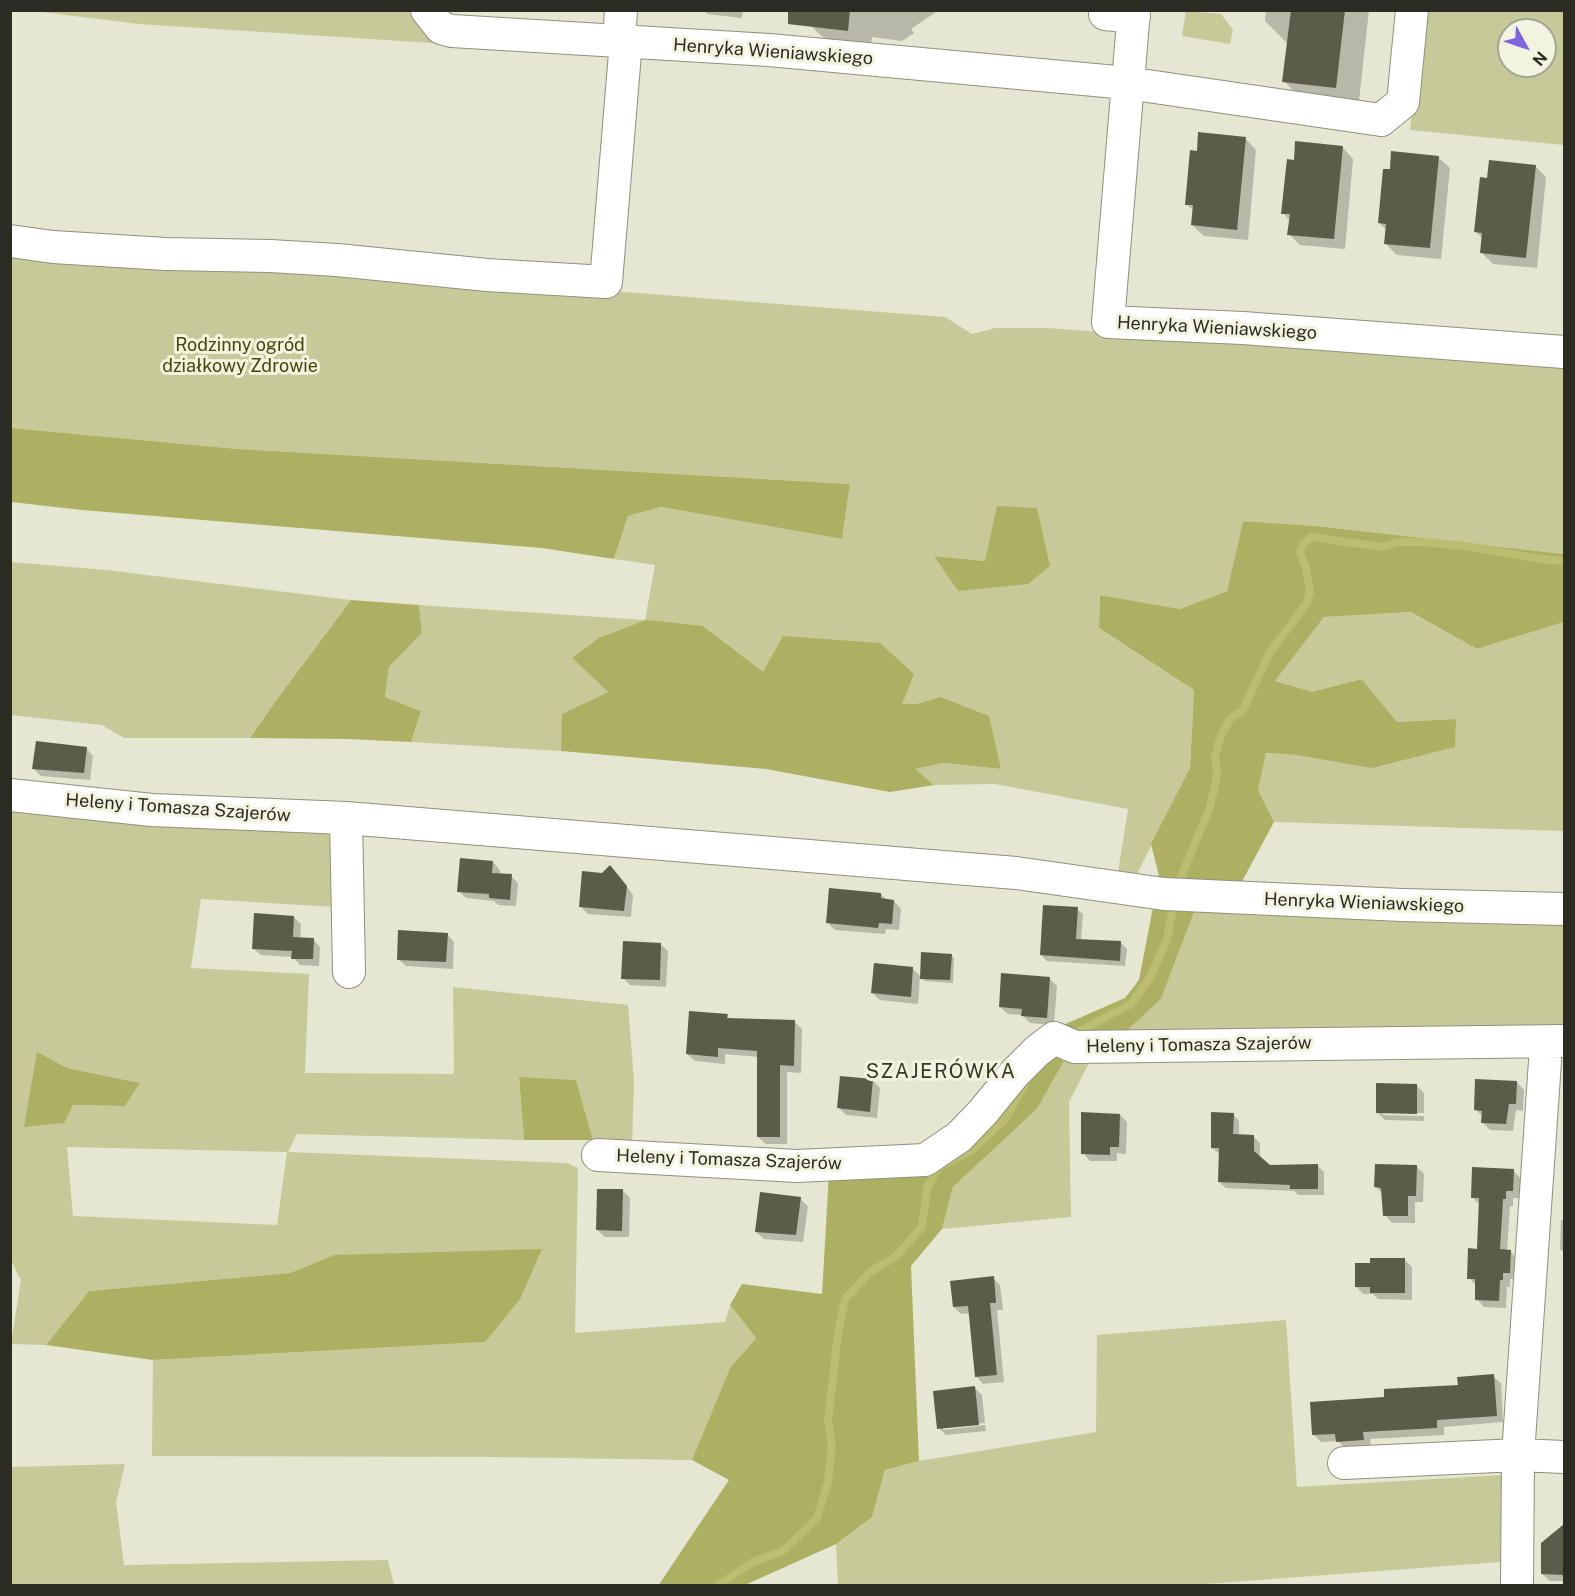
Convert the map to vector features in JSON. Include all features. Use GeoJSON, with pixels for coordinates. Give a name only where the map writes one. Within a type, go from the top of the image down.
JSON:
{"type":"FeatureCollection","features":[{"type":"Feature","properties":{"kind":"street","name":"Henryka Wieniawskiego"},"geometry":{"type":"LineString","coordinates":[[427,10],[441,27],[452,31],[622,31],[779,51],[1127,84],[1381,120],[1403,102],[1412,10]]}},
{"type":"Feature","properties":{"kind":"street","name":"Henryka Wieniawskiego"},"geometry":{"type":"LineString","coordinates":[[1124,14],[1127,84],[1108,322],[1243,328],[1564,352]]}},
{"type":"Feature","properties":{"kind":"street"},"geometry":{"type":"LineString","coordinates":[[10,241],[53,247],[144,253],[270,256],[487,275],[606,282],[622,31]]}},
{"type":"Feature","properties":{"kind":"street","name":"Heleny i Tomasza Szajerów"},"geometry":{"type":"LineString","coordinates":[[10,795],[152,810],[346,818],[1016,873],[1164,894]]}},
{"type":"Feature","properties":{"kind":"street"},"geometry":{"type":"LineString","coordinates":[[346,818],[349,972]]}},
{"type":"Feature","properties":{"kind":"street","name":"Henryka Wieniawskiego"},"geometry":{"type":"LineString","coordinates":[[1164,894],[1402,905],[1564,909]]}},
{"type":"Feature","properties":{"kind":"street","name":"Heleny i Tomasza Szajerów"},"geometry":{"type":"LineString","coordinates":[[598,1155],[797,1166],[925,1160],[959,1137],[1014,1074],[1054,1038],[1075,1047],[1555,1051]]}},
{"type":"Feature","properties":{"kind":"street"},"geometry":{"type":"LineString","coordinates":[[1517,1586],[1518,1455],[1555,1051]]}},
{"type":"Feature","properties":{"kind":"street"},"geometry":{"type":"LineString","coordinates":[[1344,1463],[1518,1455],[1564,1457]]}},
{"type":"Feature","properties":{"kind":"green space"},"geometry":{"type":"Polygon","coordinates":[[[33,11],[413,11],[432,43],[139,24],[33,11]]]}},
{"type":"Feature","properties":{"kind":"green space"},"geometry":{"type":"Polygon","coordinates":[[[1186,11],[1221,14],[1233,30],[1230,44],[1182,36],[1186,11]]]}},
{"type":"Feature","properties":{"kind":"green space"},"geometry":{"type":"Polygon","coordinates":[[[1424,11],[1564,11],[1564,145],[1410,130],[1424,11]]]}},
{"type":"Feature","properties":{"kind":"green space","name":"Rodzinny ogród działkowy Zdrowie"},"geometry":{"type":"Polygon","coordinates":[[[10,244],[945,317],[972,334],[995,328],[1048,328],[1564,367],[1564,554],[1316,526],[1243,521],[1227,591],[1180,609],[1100,595],[1099,628],[1194,690],[1190,768],[1137,874],[1118,872],[1128,809],[995,784],[934,785],[914,769],[943,763],[1000,769],[940,697],[916,704],[902,705],[763,673],[703,626],[572,658],[608,692],[563,714],[561,751],[411,742],[421,711],[385,697],[389,667],[422,633],[419,605],[645,620],[655,565],[614,559],[628,516],[661,507],[842,539],[850,484],[238,449],[11,428],[10,244]],[[935,556],[958,591],[986,561],[935,556]]]}},
{"type":"Feature","properties":{"kind":"green space"},"geometry":{"type":"Polygon","coordinates":[[[11,428],[238,449],[850,484],[842,539],[661,507],[628,516],[614,559],[542,548],[82,510],[11,502],[11,428]]]}},
{"type":"Feature","properties":{"kind":"green space"},"geometry":{"type":"Polygon","coordinates":[[[997,506],[1037,508],[1050,566],[1028,584],[958,591],[934,556],[985,561],[997,506]]]}},
{"type":"Feature","properties":{"kind":"green space"},"geometry":{"type":"Polygon","coordinates":[[[1243,521],[1316,526],[1564,554],[1564,622],[1477,649],[1411,612],[1324,617],[1275,681],[1312,692],[1362,679],[1397,722],[1456,719],[1455,747],[1372,768],[1297,755],[1266,753],[1258,790],[1274,822],[1239,887],[1160,880],[1151,844],[1190,768],[1194,690],[1099,628],[1100,595],[1180,609],[1227,591],[1243,521]]]}},
{"type":"Feature","properties":{"kind":"green space"},"geometry":{"type":"Polygon","coordinates":[[[10,562],[106,570],[351,600],[250,738],[124,738],[102,725],[11,715],[10,562]]]}},
{"type":"Feature","properties":{"kind":"green space"},"geometry":{"type":"Polygon","coordinates":[[[351,600],[419,605],[422,633],[389,667],[385,697],[421,711],[411,742],[250,738],[275,702],[351,600]]]}},
{"type":"Feature","properties":{"kind":"green space"},"geometry":{"type":"Polygon","coordinates":[[[1411,612],[1477,649],[1564,622],[1564,831],[1274,822],[1258,790],[1265,753],[1297,755],[1456,719],[1397,722],[1362,679],[1312,693],[1275,681],[1324,617],[1411,612]]]}},
{"type":"Feature","properties":{"kind":"green space"},"geometry":{"type":"Polygon","coordinates":[[[646,620],[703,626],[763,672],[783,636],[880,643],[914,674],[902,704],[916,704],[940,697],[989,716],[1001,769],[943,763],[915,769],[934,785],[890,792],[766,769],[561,751],[562,714],[608,692],[572,658],[599,638],[646,620]]]}},
{"type":"Feature","properties":{"kind":"green space"},"geometry":{"type":"Polygon","coordinates":[[[11,808],[334,826],[335,907],[201,899],[191,968],[309,974],[305,1073],[454,1074],[453,987],[628,1005],[634,1081],[632,1148],[593,1140],[576,1080],[519,1078],[524,1140],[297,1134],[288,1152],[567,1163],[578,1168],[575,1333],[725,1322],[730,1305],[756,1338],[730,1368],[692,1460],[152,1456],[153,1360],[485,1342],[334,1255],[290,1273],[89,1291],[46,1345],[11,1344],[21,1280],[11,1261],[11,808]],[[37,1053],[73,1105],[125,1106],[140,1083],[67,1068],[37,1053]],[[67,1147],[73,1216],[277,1225],[287,1152],[67,1147]]]}},
{"type":"Feature","properties":{"kind":"green space"},"geometry":{"type":"Polygon","coordinates":[[[1154,902],[1196,907],[1161,999],[1118,1039],[1054,1029],[1125,998],[1139,980],[1154,902]]]}},
{"type":"Feature","properties":{"kind":"green space"},"geometry":{"type":"Polygon","coordinates":[[[1196,907],[1564,919],[1564,1031],[1118,1039],[1161,999],[1196,907]]]}},
{"type":"Feature","properties":{"kind":"green space"},"geometry":{"type":"Polygon","coordinates":[[[37,1052],[67,1068],[140,1083],[125,1106],[73,1105],[64,1123],[24,1127],[37,1052]]]}},
{"type":"Feature","properties":{"kind":"green space"},"geometry":{"type":"Polygon","coordinates":[[[1047,1053],[1064,1061],[1037,1109],[953,1187],[942,1229],[911,1266],[919,1461],[885,1470],[872,1517],[836,1544],[745,1585],[658,1586],[729,1480],[692,1460],[730,1368],[756,1338],[730,1305],[742,1284],[822,1294],[829,1173],[904,1170],[1047,1053]]]}},
{"type":"Feature","properties":{"kind":"green space"},"geometry":{"type":"Polygon","coordinates":[[[1064,1061],[1090,1061],[1069,1102],[1071,1217],[942,1229],[953,1187],[1037,1109],[1064,1061]]]}},
{"type":"Feature","properties":{"kind":"green space"},"geometry":{"type":"Polygon","coordinates":[[[519,1077],[576,1080],[593,1140],[524,1140],[519,1077]]]}},
{"type":"Feature","properties":{"kind":"green space"},"geometry":{"type":"Polygon","coordinates":[[[542,1249],[520,1299],[485,1342],[153,1360],[46,1345],[89,1291],[290,1273],[334,1255],[542,1249]]]}},
{"type":"Feature","properties":{"kind":"green space"},"geometry":{"type":"Polygon","coordinates":[[[1286,1320],[1297,1487],[1503,1475],[1500,1562],[1179,1586],[838,1586],[836,1544],[872,1517],[885,1470],[919,1461],[1096,1432],[1097,1335],[1286,1320]]]}},
{"type":"Feature","properties":{"kind":"green space"},"geometry":{"type":"Polygon","coordinates":[[[125,1464],[116,1502],[124,1565],[388,1560],[394,1585],[11,1585],[11,1467],[125,1464]]]}},
{"type":"Feature","properties":{"kind":"building"},"geometry":{"type":"Polygon","coordinates":[[[788,10],[850,10],[848,31],[788,24],[788,10]]]}},
{"type":"Feature","properties":{"kind":"building"},"geometry":{"type":"Polygon","coordinates":[[[1291,10],[1345,10],[1336,88],[1282,82],[1291,10]]]}},
{"type":"Feature","properties":{"kind":"building"},"geometry":{"type":"Polygon","coordinates":[[[1198,132],[1246,137],[1237,230],[1191,225],[1193,205],[1185,205],[1190,150],[1197,151],[1198,132]]]}},
{"type":"Feature","properties":{"kind":"building"},"geometry":{"type":"Polygon","coordinates":[[[1295,141],[1343,146],[1334,239],[1287,235],[1290,214],[1281,214],[1287,159],[1294,160],[1295,141]]]}},
{"type":"Feature","properties":{"kind":"building"},"geometry":{"type":"Polygon","coordinates":[[[1391,151],[1439,156],[1430,248],[1384,244],[1386,224],[1378,223],[1383,169],[1390,169],[1391,151]]]}},
{"type":"Feature","properties":{"kind":"building"},"geometry":{"type":"Polygon","coordinates":[[[1489,160],[1536,165],[1526,258],[1480,253],[1482,233],[1474,232],[1480,177],[1487,178],[1489,160]]]}},
{"type":"Feature","properties":{"kind":"building"},"geometry":{"type":"Polygon","coordinates":[[[36,741],[87,747],[84,773],[32,769],[36,741]]]}},
{"type":"Feature","properties":{"kind":"building"},"geometry":{"type":"Polygon","coordinates":[[[460,858],[493,861],[492,873],[512,874],[510,900],[489,898],[489,894],[457,892],[460,858]]]}},
{"type":"Feature","properties":{"kind":"building"},"geometry":{"type":"Polygon","coordinates":[[[610,865],[627,886],[624,911],[579,907],[582,871],[602,873],[610,865]]]}},
{"type":"Feature","properties":{"kind":"building"},"geometry":{"type":"Polygon","coordinates":[[[829,888],[881,893],[881,898],[894,900],[892,924],[879,923],[878,928],[826,923],[829,888]]]}},
{"type":"Feature","properties":{"kind":"building"},"geometry":{"type":"Polygon","coordinates":[[[1043,905],[1078,907],[1076,939],[1121,941],[1120,961],[1040,955],[1043,905]]]}},
{"type":"Feature","properties":{"kind":"building"},"geometry":{"type":"Polygon","coordinates":[[[254,913],[294,916],[293,937],[314,938],[313,959],[291,959],[292,951],[252,949],[254,913]]]}},
{"type":"Feature","properties":{"kind":"building"},"geometry":{"type":"Polygon","coordinates":[[[398,930],[448,933],[446,962],[397,960],[398,930]]]}},
{"type":"Feature","properties":{"kind":"building"},"geometry":{"type":"Polygon","coordinates":[[[623,941],[661,943],[660,980],[621,979],[623,941]]]}},
{"type":"Feature","properties":{"kind":"building"},"geometry":{"type":"Polygon","coordinates":[[[921,952],[952,954],[950,980],[920,979],[921,952]]]}},
{"type":"Feature","properties":{"kind":"building"},"geometry":{"type":"Polygon","coordinates":[[[874,963],[913,967],[911,997],[871,993],[874,963]]]}},
{"type":"Feature","properties":{"kind":"building"},"geometry":{"type":"Polygon","coordinates":[[[1001,973],[1050,977],[1047,1018],[1021,1016],[1022,1009],[999,1007],[1001,973]]]}},
{"type":"Feature","properties":{"kind":"building"},"geometry":{"type":"Polygon","coordinates":[[[689,1011],[728,1014],[727,1018],[795,1020],[794,1066],[780,1065],[780,1137],[757,1137],[757,1051],[718,1048],[718,1057],[686,1054],[689,1011]]]}},
{"type":"Feature","properties":{"kind":"building"},"geometry":{"type":"Polygon","coordinates":[[[840,1076],[873,1079],[870,1112],[837,1108],[840,1076]]]}},
{"type":"Feature","properties":{"kind":"building"},"geometry":{"type":"Polygon","coordinates":[[[1475,1079],[1517,1081],[1516,1104],[1509,1104],[1506,1124],[1481,1123],[1482,1111],[1474,1110],[1475,1079]]]}},
{"type":"Feature","properties":{"kind":"building"},"geometry":{"type":"Polygon","coordinates":[[[1376,1083],[1417,1084],[1417,1114],[1376,1113],[1376,1083]]]}},
{"type":"Feature","properties":{"kind":"building"},"geometry":{"type":"Polygon","coordinates":[[[1081,1112],[1120,1114],[1119,1147],[1110,1147],[1110,1155],[1081,1154],[1081,1112]]]}},
{"type":"Feature","properties":{"kind":"building"},"geometry":{"type":"Polygon","coordinates":[[[1211,1112],[1234,1113],[1233,1134],[1254,1135],[1254,1151],[1270,1165],[1318,1164],[1318,1189],[1290,1189],[1290,1185],[1218,1182],[1219,1148],[1211,1148],[1211,1112]]]}},
{"type":"Feature","properties":{"kind":"building"},"geometry":{"type":"Polygon","coordinates":[[[1375,1164],[1417,1165],[1416,1196],[1408,1196],[1408,1216],[1383,1216],[1381,1188],[1374,1187],[1375,1164]]]}},
{"type":"Feature","properties":{"kind":"building"},"geometry":{"type":"Polygon","coordinates":[[[1472,1167],[1514,1169],[1513,1191],[1506,1191],[1506,1199],[1503,1199],[1500,1249],[1511,1250],[1510,1273],[1503,1273],[1503,1280],[1500,1280],[1499,1301],[1475,1300],[1475,1279],[1467,1279],[1468,1248],[1477,1249],[1479,1198],[1471,1198],[1472,1167]]]}},
{"type":"Feature","properties":{"kind":"building"},"geometry":{"type":"Polygon","coordinates":[[[597,1189],[623,1189],[622,1231],[596,1230],[597,1189]]]}},
{"type":"Feature","properties":{"kind":"building"},"geometry":{"type":"Polygon","coordinates":[[[760,1192],[801,1197],[796,1235],[755,1232],[760,1192]]]}},
{"type":"Feature","properties":{"kind":"building"},"geometry":{"type":"Polygon","coordinates":[[[1370,1258],[1405,1258],[1405,1293],[1370,1293],[1370,1287],[1355,1287],[1355,1263],[1370,1263],[1370,1258]]]}},
{"type":"Feature","properties":{"kind":"building"},"geometry":{"type":"Polygon","coordinates":[[[994,1276],[996,1303],[990,1303],[997,1375],[975,1377],[968,1306],[953,1307],[950,1281],[994,1276]]]}},
{"type":"Feature","properties":{"kind":"building"},"geometry":{"type":"Polygon","coordinates":[[[1494,1374],[1497,1416],[1437,1420],[1437,1428],[1363,1432],[1364,1440],[1336,1442],[1335,1434],[1312,1435],[1310,1402],[1384,1397],[1384,1389],[1458,1385],[1457,1377],[1494,1374]]]}},
{"type":"Feature","properties":{"kind":"building"},"geometry":{"type":"Polygon","coordinates":[[[975,1386],[979,1425],[937,1429],[933,1391],[975,1386]]]}},
{"type":"Feature","properties":{"kind":"building"},"geometry":{"type":"Polygon","coordinates":[[[1564,1524],[1564,1575],[1541,1574],[1541,1543],[1564,1524]]]}},
{"type":"Feature","properties":{"kind":"waterway"},"geometry":{"type":"LineString","coordinates":[[1178,884],[1210,807],[1217,776],[1215,757],[1220,738],[1230,719],[1243,710],[1269,654],[1307,603],[1310,591],[1306,568],[1300,552],[1303,544],[1311,537],[1382,547],[1399,542],[1466,546],[1564,561]]}},
{"type":"Feature","properties":{"kind":"waterway"},"geometry":{"type":"LineString","coordinates":[[1072,1035],[1131,1004],[1149,979],[1167,940],[1174,901]]}},
{"type":"Feature","properties":{"kind":"waterway"},"geometry":{"type":"LineString","coordinates":[[717,1586],[753,1562],[783,1551],[817,1518],[828,1482],[832,1447],[828,1421],[838,1332],[845,1299],[869,1273],[895,1257],[922,1227],[927,1188],[938,1168],[972,1150],[1005,1119],[1027,1081]]}},
{"type":"Feature","properties":{"kind":"district","name":"SZAJERÓWKA"},"geometry":{"type":"Point","coordinates":[941,1072]}}]}
